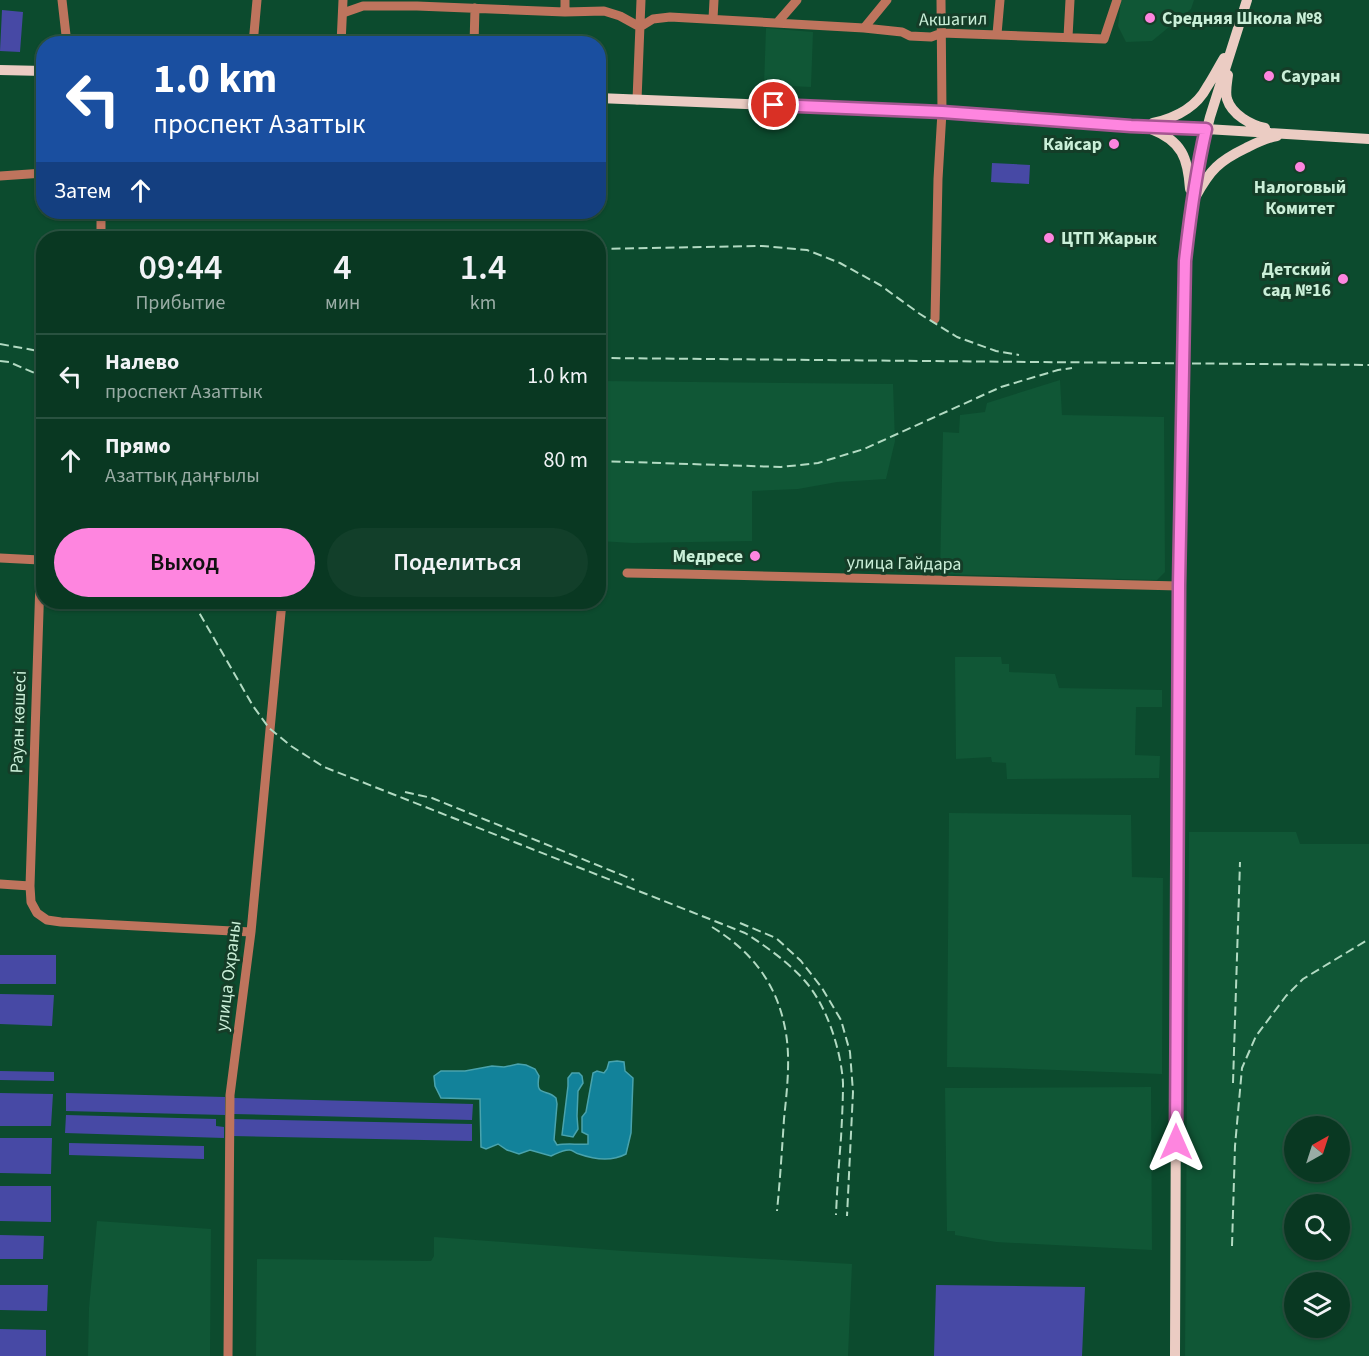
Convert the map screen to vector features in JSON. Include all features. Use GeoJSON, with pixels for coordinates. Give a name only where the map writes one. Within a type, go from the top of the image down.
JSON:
{"type":"FeatureCollection","features":[{"type":"Feature","properties":{"kind":"main road"},"geometry":{"type":"LineString","coordinates":[[1175,1356],[1177,798],[1185,261],[1191,210],[1206,129],[1247,0]]}},
{"type":"Feature","properties":{"kind":"main road"},"geometry":{"type":"LineString","coordinates":[[1135,126],[1185,111],[1207,89],[1216,70],[1231,48]]}},
{"type":"Feature","properties":{"kind":"main road"},"geometry":{"type":"LineString","coordinates":[[1231,48],[1226,91],[1228,101],[1236,112],[1256,126],[1293,135]]}},
{"type":"Feature","properties":{"kind":"main road"},"geometry":{"type":"LineString","coordinates":[[0,70],[36,71]]}},
{"type":"Feature","properties":{"kind":"main road"},"geometry":{"type":"LineString","coordinates":[[606,98],[942,112],[1369,139]]}},
{"type":"Feature","properties":{"kind":"main road"},"geometry":{"type":"LineString","coordinates":[[1135,126],[1165,135],[1180,150],[1187,164],[1191,210]]}},
{"type":"Feature","properties":{"kind":"main road"},"geometry":{"type":"LineString","coordinates":[[1191,210],[1205,181],[1226,158],[1262,140],[1293,135]]}},
{"type":"Feature","properties":{"kind":"street"},"geometry":{"type":"LineString","coordinates":[[62,0],[66,36]]}},
{"type":"Feature","properties":{"kind":"street"},"geometry":{"type":"LineString","coordinates":[[255,36],[257,0]]}},
{"type":"Feature","properties":{"kind":"street"},"geometry":{"type":"LineString","coordinates":[[342,36],[343,0]]}},
{"type":"Feature","properties":{"kind":"street"},"geometry":{"type":"LineString","coordinates":[[564,12],[565,0]]}},
{"type":"Feature","properties":{"kind":"street"},"geometry":{"type":"LineString","coordinates":[[638,100],[641,0]]}},
{"type":"Feature","properties":{"kind":"street"},"geometry":{"type":"LineString","coordinates":[[714,0],[714,18]]}},
{"type":"Feature","properties":{"kind":"street"},"geometry":{"type":"LineString","coordinates":[[777,23],[797,0]]}},
{"type":"Feature","properties":{"kind":"street"},"geometry":{"type":"LineString","coordinates":[[864,28],[887,0]]}},
{"type":"Feature","properties":{"kind":"street"},"geometry":{"type":"LineString","coordinates":[[935,319],[942,112],[941,0]]}},
{"type":"Feature","properties":{"kind":"street"},"geometry":{"type":"LineString","coordinates":[[997,34],[1000,0]]}},
{"type":"Feature","properties":{"kind":"street"},"geometry":{"type":"LineString","coordinates":[[1068,37],[1070,0]]}},
{"type":"Feature","properties":{"kind":"street","name":"Акшагил"},"geometry":{"type":"LineString","coordinates":[[640,27],[653,19],[714,18],[864,28],[902,32],[920,37],[931,37],[942,33],[1104,39],[1118,0]]}},
{"type":"Feature","properties":{"kind":"street"},"geometry":{"type":"LineString","coordinates":[[343,14],[363,6],[417,3],[475,8],[491,4],[564,12],[604,11],[620,16],[640,27]]}},
{"type":"Feature","properties":{"kind":"street"},"geometry":{"type":"LineString","coordinates":[[474,36],[475,8]]}},
{"type":"Feature","properties":{"kind":"street"},"geometry":{"type":"LineString","coordinates":[[0,176],[36,174]]}},
{"type":"Feature","properties":{"kind":"street"},"geometry":{"type":"LineString","coordinates":[[0,558],[36,560]]}},
{"type":"Feature","properties":{"kind":"street","name":"улица Гайдара"},"geometry":{"type":"LineString","coordinates":[[627,573],[1179,586]]}},
{"type":"Feature","properties":{"kind":"street","name":"Рауан көшесі"},"geometry":{"type":"LineString","coordinates":[[38,609],[30,886],[31,902],[37,913],[47,920],[71,923],[250,932]]}},
{"type":"Feature","properties":{"kind":"street","name":"улица Охраны"},"geometry":{"type":"LineString","coordinates":[[228,1356],[230,1095],[250,932],[281,609]]}},
{"type":"Feature","properties":{"kind":"street"},"geometry":{"type":"LineString","coordinates":[[0,884],[30,886]]}},
{"type":"Feature","properties":{"kind":"shaded area","name":"Средняя Школа №8"},"geometry":{"type":"Polygon","coordinates":[[[1121,0],[1194,0],[1191,9],[1152,41],[1126,42],[1118,26],[1121,0]]]}},
{"type":"Feature","properties":{"kind":"shaded area"},"geometry":{"type":"Polygon","coordinates":[[[2,10],[23,12],[20,52],[0,51],[2,10]]]}},
{"type":"Feature","properties":{"kind":"shaded area"},"geometry":{"type":"Polygon","coordinates":[[[766,28],[813,32],[811,87],[764,85],[766,28]]]}},
{"type":"Feature","properties":{"kind":"shaded area"},"geometry":{"type":"Polygon","coordinates":[[[992,163],[1030,165],[1029,184],[991,182],[992,163]]]}},
{"type":"Feature","properties":{"kind":"shaded area"},"geometry":{"type":"Polygon","coordinates":[[[1060,380],[1062,415],[1164,417],[1165,572],[1157,580],[940,574],[943,432],[959,433],[960,415],[985,412],[987,403],[1060,380]]]}},
{"type":"Feature","properties":{"kind":"shaded area"},"geometry":{"type":"Polygon","coordinates":[[[606,381],[893,384],[895,441],[886,479],[837,482],[798,489],[752,491],[752,541],[606,541],[606,381]]]}},
{"type":"Feature","properties":{"kind":"shaded area"},"geometry":{"type":"Polygon","coordinates":[[[955,657],[1001,657],[1002,664],[1009,664],[1009,672],[1055,674],[1059,688],[1162,690],[1162,707],[1136,707],[1135,755],[1160,756],[1159,778],[1007,779],[1006,763],[992,762],[991,757],[956,759],[955,657]]]}},
{"type":"Feature","properties":{"kind":"shaded area"},"geometry":{"type":"Polygon","coordinates":[[[949,813],[1131,815],[1132,877],[1163,878],[1162,1074],[947,1067],[949,813]]]}},
{"type":"Feature","properties":{"kind":"shaded area"},"geometry":{"type":"Polygon","coordinates":[[[1189,832],[1296,832],[1300,844],[1369,844],[1369,1356],[1185,1356],[1189,832]]]}},
{"type":"Feature","properties":{"kind":"shaded area"},"geometry":{"type":"Polygon","coordinates":[[[0,955],[56,955],[56,984],[0,984],[0,955]]]}},
{"type":"Feature","properties":{"kind":"shaded area"},"geometry":{"type":"Polygon","coordinates":[[[0,994],[54,995],[52,1026],[0,1024],[0,994]]]}},
{"type":"Feature","properties":{"kind":"shaded area"},"geometry":{"type":"Polygon","coordinates":[[[0,1071],[54,1072],[54,1081],[0,1080],[0,1071]]]}},
{"type":"Feature","properties":{"kind":"shaded area"},"geometry":{"type":"Polygon","coordinates":[[[1151,1087],[1152,1250],[996,1242],[955,1235],[955,1231],[947,1231],[945,1088],[1151,1087]]]}},
{"type":"Feature","properties":{"kind":"shaded area"},"geometry":{"type":"Polygon","coordinates":[[[0,1093],[53,1094],[51,1126],[0,1126],[0,1093]]]}},
{"type":"Feature","properties":{"kind":"shaded area"},"geometry":{"type":"Polygon","coordinates":[[[66,1093],[225,1097],[225,1115],[66,1111],[66,1093]]]}},
{"type":"Feature","properties":{"kind":"shaded area"},"geometry":{"type":"Polygon","coordinates":[[[233,1098],[473,1104],[472,1120],[233,1114],[233,1098]]]}},
{"type":"Feature","properties":{"kind":"shaded area"},"geometry":{"type":"Polygon","coordinates":[[[66,1115],[216,1119],[216,1126],[224,1127],[224,1138],[65,1133],[66,1115]]]}},
{"type":"Feature","properties":{"kind":"shaded area"},"geometry":{"type":"Polygon","coordinates":[[[232,1119],[472,1124],[472,1141],[232,1136],[232,1119]]]}},
{"type":"Feature","properties":{"kind":"shaded area"},"geometry":{"type":"Polygon","coordinates":[[[0,1138],[52,1138],[51,1174],[0,1173],[0,1138]]]}},
{"type":"Feature","properties":{"kind":"shaded area"},"geometry":{"type":"Polygon","coordinates":[[[69,1143],[204,1146],[204,1159],[69,1155],[69,1143]]]}},
{"type":"Feature","properties":{"kind":"shaded area"},"geometry":{"type":"Polygon","coordinates":[[[0,1186],[51,1186],[51,1222],[0,1221],[0,1186]]]}},
{"type":"Feature","properties":{"kind":"shaded area"},"geometry":{"type":"Polygon","coordinates":[[[97,1221],[211,1229],[210,1356],[88,1356],[89,1308],[97,1221]]]}},
{"type":"Feature","properties":{"kind":"shaded area"},"geometry":{"type":"Polygon","coordinates":[[[0,1235],[44,1236],[43,1259],[0,1259],[0,1235]]]}},
{"type":"Feature","properties":{"kind":"shaded area"},"geometry":{"type":"Polygon","coordinates":[[[434,1237],[852,1264],[848,1356],[256,1356],[257,1259],[431,1261],[434,1256],[434,1237]]]}},
{"type":"Feature","properties":{"kind":"shaded area"},"geometry":{"type":"Polygon","coordinates":[[[0,1285],[48,1285],[47,1311],[0,1310],[0,1285]]]}},
{"type":"Feature","properties":{"kind":"shaded area"},"geometry":{"type":"Polygon","coordinates":[[[936,1285],[1085,1287],[1082,1356],[934,1356],[936,1285]]]}},
{"type":"Feature","properties":{"kind":"shaded area"},"geometry":{"type":"Polygon","coordinates":[[[0,1329],[46,1330],[46,1356],[0,1356],[0,1329]]]}},
{"type":"Feature","properties":{"kind":"water"},"geometry":{"type":"Polygon","coordinates":[[[609,1062],[624,1062],[625,1071],[633,1078],[631,1133],[626,1154],[608,1159],[584,1156],[572,1150],[551,1156],[530,1150],[519,1154],[498,1144],[486,1149],[481,1147],[480,1099],[441,1098],[435,1086],[434,1076],[441,1071],[526,1065],[535,1069],[539,1076],[540,1090],[556,1098],[554,1140],[557,1145],[588,1144],[588,1135],[582,1132],[582,1117],[586,1112],[593,1073],[597,1071],[604,1073],[609,1062]]]}},
{"type":"Feature","properties":{"kind":"water"},"geometry":{"type":"Polygon","coordinates":[[[572,1073],[579,1073],[583,1083],[578,1091],[578,1129],[573,1137],[562,1135],[568,1078],[572,1073]]]}},
{"type":"Feature","properties":{"kind":"railway"},"geometry":{"type":"LineString","coordinates":[[606,249],[762,246],[807,250],[840,263],[880,285],[957,337],[996,351],[1019,355]]}},
{"type":"Feature","properties":{"kind":"railway"},"geometry":{"type":"LineString","coordinates":[[0,344],[36,351]]}},
{"type":"Feature","properties":{"kind":"railway"},"geometry":{"type":"LineString","coordinates":[[606,358],[1369,365]]}},
{"type":"Feature","properties":{"kind":"railway"},"geometry":{"type":"LineString","coordinates":[[0,361],[9,362],[36,374]]}},
{"type":"Feature","properties":{"kind":"railway"},"geometry":{"type":"LineString","coordinates":[[606,461],[781,467],[818,463],[864,449],[1001,387],[1072,368]]}},
{"type":"Feature","properties":{"kind":"railway"},"geometry":{"type":"LineString","coordinates":[[197,609],[253,706],[269,728],[291,746],[324,767],[745,933],[792,967],[813,991],[820,1003],[836,1043],[842,1070],[843,1097],[836,1215]]}},
{"type":"Feature","properties":{"kind":"railway"},"geometry":{"type":"LineString","coordinates":[[405,792],[432,798],[634,880]]}},
{"type":"Feature","properties":{"kind":"railway"},"geometry":{"type":"LineString","coordinates":[[1233,1083],[1240,862]]}},
{"type":"Feature","properties":{"kind":"railway"},"geometry":{"type":"LineString","coordinates":[[740,923],[776,938],[801,961],[822,988],[841,1020],[850,1052],[853,1092],[847,1216]]}},
{"type":"Feature","properties":{"kind":"railway"},"geometry":{"type":"LineString","coordinates":[[712,927],[739,946],[760,969],[775,996],[785,1028],[788,1074],[777,1211]]}},
{"type":"Feature","properties":{"kind":"railway"},"geometry":{"type":"LineString","coordinates":[[1232,1246],[1235,1146],[1242,1068],[1256,1036],[1286,996],[1303,979],[1369,939]]}},
{"type":"Feature","properties":{"kind":"place","name":"Средняя Школа №8"},"geometry":{"type":"Point","coordinates":[1150,18]}},
{"type":"Feature","properties":{"kind":"place","name":"Сауран"},"geometry":{"type":"Point","coordinates":[1269,76]}},
{"type":"Feature","properties":{"kind":"place","name":"Кайсар"},"geometry":{"type":"Point","coordinates":[1114,144]}},
{"type":"Feature","properties":{"kind":"place","name":"Налоговый Комитет"},"geometry":{"type":"Point","coordinates":[1300,167]}},
{"type":"Feature","properties":{"kind":"place","name":"ЦТП Жарык"},"geometry":{"type":"Point","coordinates":[1049,238]}},
{"type":"Feature","properties":{"kind":"place","name":"Детский сад №16"},"geometry":{"type":"Point","coordinates":[1343,279]}},
{"type":"Feature","properties":{"kind":"place","name":"Медресе"},"geometry":{"type":"Point","coordinates":[755,556]}},
{"type":"Feature","properties":{"kind":"route"},"geometry":{"type":"LineString","coordinates":[[774,105],[942,112],[1131,126],[1206,129],[1191,210],[1185,261],[1179,586],[1176,1142]]}}]}
